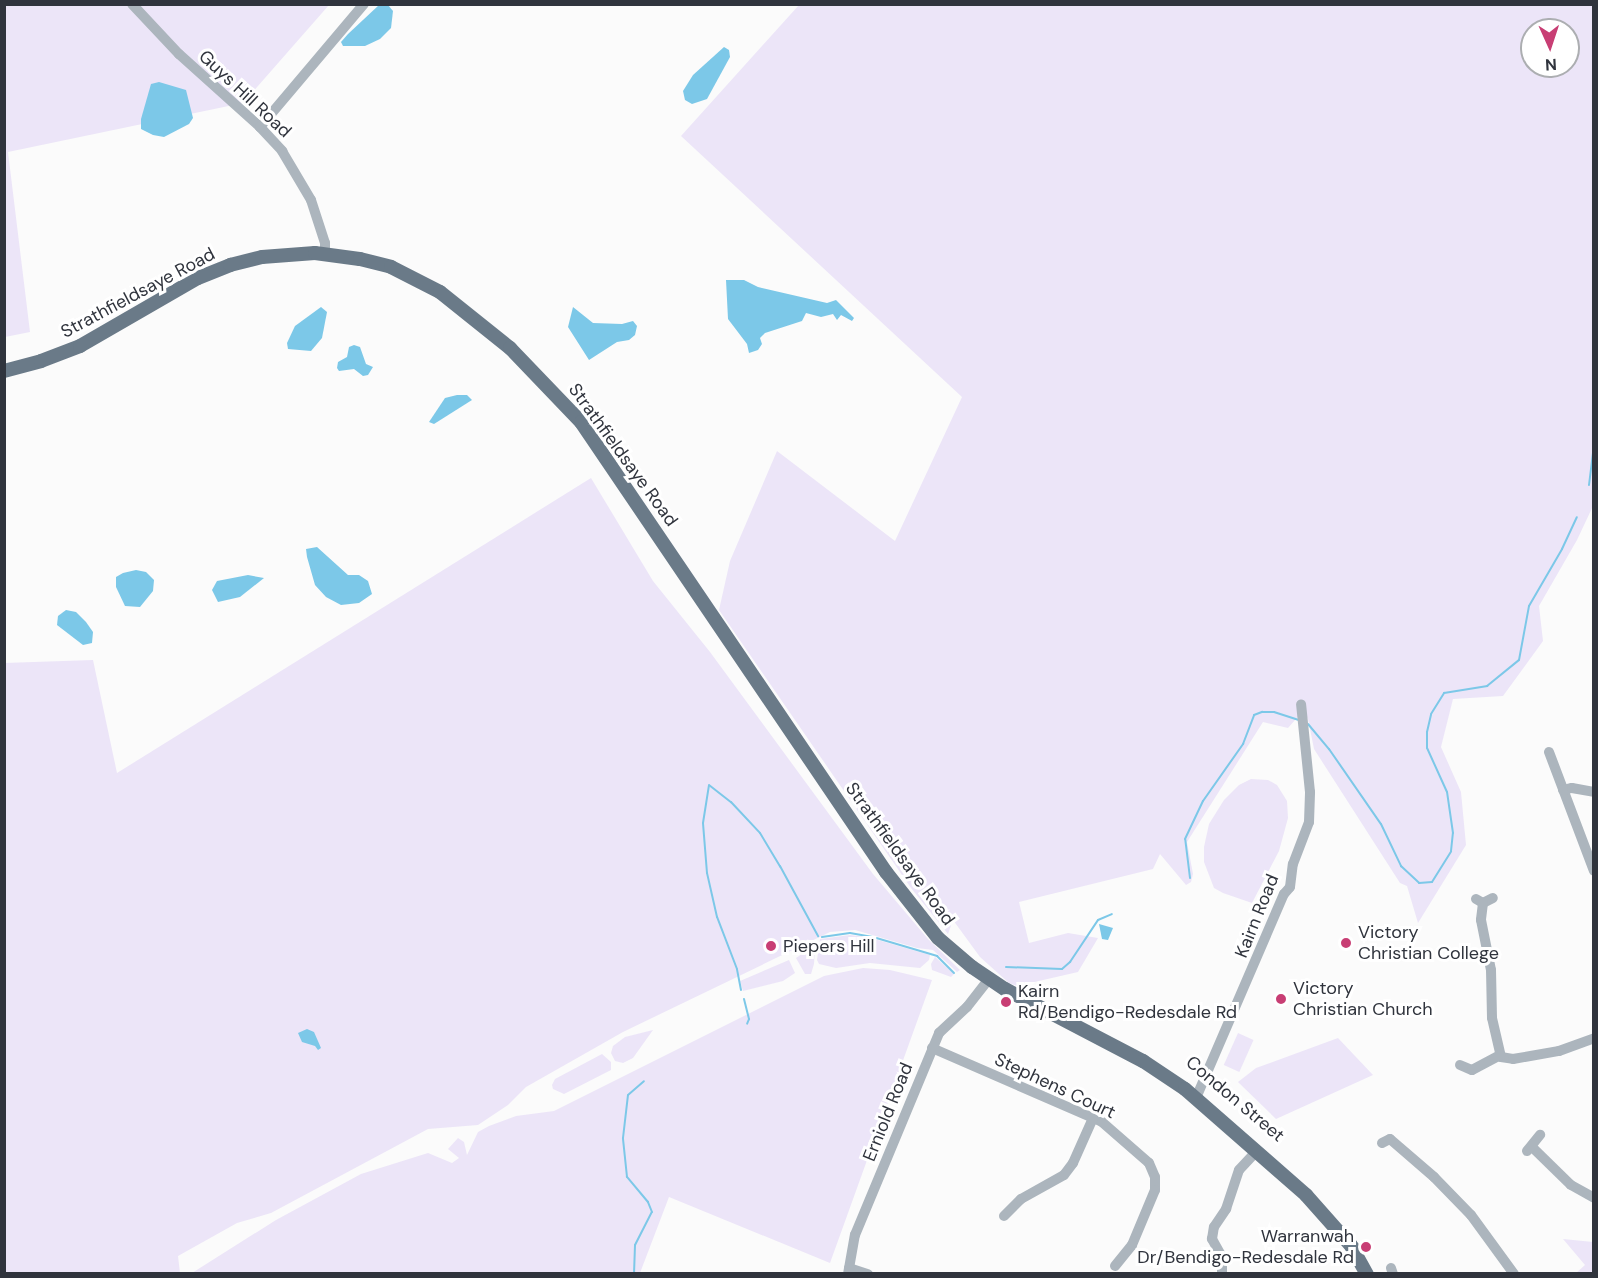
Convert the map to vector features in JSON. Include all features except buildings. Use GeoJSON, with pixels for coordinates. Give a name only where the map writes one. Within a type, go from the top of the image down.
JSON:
{"type":"FeatureCollection","features":[{"type":"Feature","properties":{"kind":"main road","name":"Strathfieldsaye Road"},"geometry":{"type":"LineString","coordinates":[[4,371],[52,357],[97,338],[198,278],[230,265],[275,255],[325,254],[360,259],[391,267],[440,291],[510,348],[558,395],[593,438],[900,891],[949,949],[989,979]]}},
{"type":"Feature","properties":{"kind":"main road","name":"Condon Street"},"geometry":{"type":"LineString","coordinates":[[989,979],[1143,1061],[1198,1094],[1302,1180],[1330,1210],[1367,1274]]}},
{"type":"Feature","properties":{"kind":"main road","name":"Condon Street"},"geometry":{"type":"LineString","coordinates":[[1198,1094],[1319,1208],[1353,1248]]}},
{"type":"Feature","properties":{"kind":"street","name":"Guys Hill Road"},"geometry":{"type":"LineString","coordinates":[[132,4],[180,54],[260,127],[282,151],[304,184],[316,213],[325,254]]}},
{"type":"Feature","properties":{"kind":"street"},"geometry":{"type":"LineString","coordinates":[[260,127],[364,4]]}},
{"type":"Feature","properties":{"kind":"street","name":"Kairn Road"},"geometry":{"type":"LineString","coordinates":[[1198,1094],[1284,894],[1290,887],[1293,864],[1309,822],[1310,792],[1301,704]]}},
{"type":"Feature","properties":{"kind":"street"},"geometry":{"type":"LineString","coordinates":[[1549,752],[1593,871]]}},
{"type":"Feature","properties":{"kind":"street"},"geometry":{"type":"LineString","coordinates":[[1563,790],[1593,792]]}},
{"type":"Feature","properties":{"kind":"street"},"geometry":{"type":"LineString","coordinates":[[1484,900],[1481,920],[1491,970],[1492,1018],[1500,1055],[1506,1060],[1524,1057],[1565,1049],[1593,1038]]}},
{"type":"Feature","properties":{"kind":"street","name":"Erniold Road"},"geometry":{"type":"LineString","coordinates":[[848,1271],[858,1228],[932,1048],[942,1029],[967,1007],[989,979]]}},
{"type":"Feature","properties":{"kind":"street","name":"Stephens Court"},"geometry":{"type":"LineString","coordinates":[[932,1048],[1093,1118],[1107,1126],[1149,1163],[1155,1177],[1155,1190],[1132,1245],[1115,1266]]}},
{"type":"Feature","properties":{"kind":"street"},"geometry":{"type":"LineString","coordinates":[[1460,1065],[1472,1070],[1500,1055]]}},
{"type":"Feature","properties":{"kind":"street"},"geometry":{"type":"LineString","coordinates":[[1004,1216],[1017,1202],[1064,1175],[1073,1163],[1093,1118]]}},
{"type":"Feature","properties":{"kind":"street"},"geometry":{"type":"LineString","coordinates":[[1540,1135],[1529,1149],[1570,1185],[1593,1198]]}},
{"type":"Feature","properties":{"kind":"street"},"geometry":{"type":"LineString","coordinates":[[1390,1138],[1434,1177],[1471,1215],[1514,1274]]}},
{"type":"Feature","properties":{"kind":"street"},"geometry":{"type":"LineString","coordinates":[[1222,1274],[1222,1257],[1212,1233],[1226,1209],[1239,1170],[1257,1151]]}},
{"type":"Feature","properties":{"kind":"street"},"geometry":{"type":"LineString","coordinates":[[848,1271],[868,1274]]}},
{"type":"Feature","properties":{"kind":"shaded area"},"geometry":{"type":"Polygon","coordinates":[[[5,5],[329,5],[243,103],[8,152],[30,332],[5,337],[5,5]]]}},
{"type":"Feature","properties":{"kind":"shaded area"},"geometry":{"type":"Polygon","coordinates":[[[799,5],[1593,5],[1593,506],[1577,540],[1539,606],[1543,641],[1503,696],[1453,699],[1441,747],[1461,792],[1466,845],[1418,923],[1407,886],[1400,883],[1314,749],[1308,719],[1303,711],[1288,728],[1263,722],[1187,842],[1193,874],[1191,882],[1186,885],[1160,854],[1153,869],[1019,902],[1029,943],[1068,933],[1098,938],[1078,972],[1017,986],[1009,983],[980,957],[953,920],[948,934],[911,888],[719,610],[730,561],[777,451],[895,541],[962,397],[681,136],[799,5]]]}},
{"type":"Feature","properties":{"kind":"shaded area"},"geometry":{"type":"Polygon","coordinates":[[[591,478],[653,581],[710,652],[873,874],[928,939],[960,970],[957,972],[933,950],[917,948],[855,930],[830,932],[623,1032],[526,1087],[508,1105],[478,1125],[428,1129],[271,1213],[237,1223],[178,1256],[180,1273],[5,1273],[4,663],[93,660],[117,773],[591,478]]]}},
{"type":"Feature","properties":{"kind":"shaded area"},"geometry":{"type":"Polygon","coordinates":[[[1251,779],[1268,780],[1277,785],[1287,801],[1288,818],[1279,851],[1252,903],[1214,888],[1204,862],[1204,847],[1209,824],[1224,800],[1239,785],[1251,779]]]}},
{"type":"Feature","properties":{"kind":"shaded area"},"geometry":{"type":"Polygon","coordinates":[[[850,935],[871,938],[930,955],[929,960],[920,968],[870,963],[836,968],[819,964],[817,960],[820,939],[850,935]]]}},
{"type":"Feature","properties":{"kind":"shaded area"},"geometry":{"type":"Polygon","coordinates":[[[812,947],[815,948],[814,964],[811,974],[805,974],[796,958],[812,947]]]}},
{"type":"Feature","properties":{"kind":"shaded area"},"geometry":{"type":"Polygon","coordinates":[[[935,957],[954,974],[951,977],[932,970],[931,964],[935,957]]]}},
{"type":"Feature","properties":{"kind":"shaded area"},"geometry":{"type":"Polygon","coordinates":[[[789,960],[795,973],[783,981],[743,991],[740,981],[789,960]]]}},
{"type":"Feature","properties":{"kind":"shaded area"},"geometry":{"type":"Polygon","coordinates":[[[863,968],[890,970],[932,980],[830,1263],[669,1197],[640,1273],[192,1273],[276,1220],[361,1174],[428,1153],[452,1163],[459,1158],[448,1149],[458,1138],[464,1142],[467,1155],[478,1132],[489,1126],[516,1116],[554,1111],[824,976],[863,968]]]}},
{"type":"Feature","properties":{"kind":"shaded area"},"geometry":{"type":"Polygon","coordinates":[[[653,1030],[633,1058],[623,1063],[615,1061],[611,1053],[613,1046],[625,1037],[653,1030]]]}},
{"type":"Feature","properties":{"kind":"shaded area"},"geometry":{"type":"Polygon","coordinates":[[[1238,1033],[1254,1040],[1239,1072],[1224,1065],[1238,1033]]]}},
{"type":"Feature","properties":{"kind":"shaded area"},"geometry":{"type":"Polygon","coordinates":[[[1338,1038],[1373,1075],[1276,1119],[1238,1082],[1256,1068],[1338,1038]]]}},
{"type":"Feature","properties":{"kind":"shaded area"},"geometry":{"type":"Polygon","coordinates":[[[602,1054],[611,1062],[611,1070],[564,1094],[553,1089],[555,1079],[602,1054]]]}},
{"type":"Feature","properties":{"kind":"shaded area"},"geometry":{"type":"Polygon","coordinates":[[[1563,1239],[1593,1242],[1593,1273],[1576,1273],[1585,1265],[1563,1239]]]}},
{"type":"Feature","properties":{"kind":"water"},"geometry":{"type":"Polygon","coordinates":[[[379,5],[388,5],[393,11],[391,28],[380,39],[365,46],[343,46],[341,42],[348,34],[379,5]]]}},
{"type":"Feature","properties":{"kind":"water"},"geometry":{"type":"Polygon","coordinates":[[[724,47],[729,50],[730,57],[707,99],[692,104],[685,100],[683,91],[693,75],[724,47]]]}},
{"type":"Feature","properties":{"kind":"water"},"geometry":{"type":"Polygon","coordinates":[[[159,82],[186,90],[193,118],[189,124],[164,137],[141,129],[141,119],[151,84],[159,82]]]}},
{"type":"Feature","properties":{"kind":"water"},"geometry":{"type":"Polygon","coordinates":[[[726,280],[744,280],[758,287],[827,303],[836,300],[854,318],[852,321],[841,315],[837,320],[833,314],[821,317],[806,313],[802,321],[765,333],[760,338],[762,344],[758,350],[749,353],[747,344],[728,319],[726,280]]]}},
{"type":"Feature","properties":{"kind":"water"},"geometry":{"type":"Polygon","coordinates":[[[321,307],[327,312],[322,338],[311,351],[288,349],[287,343],[295,326],[321,307]]]}},
{"type":"Feature","properties":{"kind":"water"},"geometry":{"type":"Polygon","coordinates":[[[573,307],[593,323],[622,324],[633,321],[637,326],[635,335],[629,340],[617,342],[589,360],[568,327],[573,307]]]}},
{"type":"Feature","properties":{"kind":"water"},"geometry":{"type":"Polygon","coordinates":[[[354,345],[360,347],[366,364],[373,367],[368,375],[363,376],[354,369],[339,371],[337,368],[338,362],[347,357],[349,347],[354,345]]]}},
{"type":"Feature","properties":{"kind":"water"},"geometry":{"type":"Polygon","coordinates":[[[467,395],[472,400],[434,424],[429,422],[445,398],[467,395]]]}},
{"type":"Feature","properties":{"kind":"water"},"geometry":{"type":"Polygon","coordinates":[[[317,547],[348,575],[359,575],[368,581],[372,594],[359,603],[341,605],[326,597],[315,585],[307,557],[306,549],[317,547]]]}},
{"type":"Feature","properties":{"kind":"water"},"geometry":{"type":"Polygon","coordinates":[[[136,570],[146,572],[154,580],[153,591],[140,607],[125,606],[116,587],[116,577],[136,570]]]}},
{"type":"Feature","properties":{"kind":"water"},"geometry":{"type":"Polygon","coordinates":[[[248,575],[264,578],[240,597],[218,602],[212,590],[217,581],[248,575]]]}},
{"type":"Feature","properties":{"kind":"water"},"geometry":{"type":"Polygon","coordinates":[[[66,610],[76,612],[86,622],[93,632],[92,643],[83,645],[57,625],[58,616],[66,610]]]}},
{"type":"Feature","properties":{"kind":"water"},"geometry":{"type":"Polygon","coordinates":[[[1099,924],[1113,928],[1108,940],[1102,939],[1099,924]]]}},
{"type":"Feature","properties":{"kind":"water"},"geometry":{"type":"Polygon","coordinates":[[[307,1029],[314,1032],[321,1048],[318,1050],[315,1046],[302,1042],[298,1033],[307,1029]]]}},
{"type":"Feature","properties":{"kind":"waterway"},"geometry":{"type":"LineString","coordinates":[[1589,485],[1594,445]]}},
{"type":"Feature","properties":{"kind":"waterway"},"geometry":{"type":"LineString","coordinates":[[1308,724],[1329,749],[1381,824],[1401,866],[1419,883],[1432,882],[1451,851],[1453,833],[1447,792],[1427,748],[1427,732],[1431,714],[1444,693],[1487,686],[1519,660],[1529,606],[1562,549],[1577,517]]}},
{"type":"Feature","properties":{"kind":"waterway"},"geometry":{"type":"LineString","coordinates":[[1190,878],[1185,839],[1203,801],[1243,744],[1254,715],[1274,712],[1299,720]]}},
{"type":"Feature","properties":{"kind":"waterway"},"geometry":{"type":"LineString","coordinates":[[741,990],[737,969],[717,917],[707,873],[703,823],[709,785],[731,802],[760,833],[818,936]]}},
{"type":"Feature","properties":{"kind":"waterway"},"geometry":{"type":"LineString","coordinates":[[1006,967],[1062,969],[1070,962],[1098,920],[1112,914]]}},
{"type":"Feature","properties":{"kind":"waterway"},"geometry":{"type":"LineString","coordinates":[[822,937],[850,933],[873,937],[937,956],[954,973]]}},
{"type":"Feature","properties":{"kind":"waterway"},"geometry":{"type":"LineString","coordinates":[[744,999],[749,1019],[747,1024]]}},
{"type":"Feature","properties":{"kind":"waterway"},"geometry":{"type":"LineString","coordinates":[[634,1274],[635,1245],[652,1212],[648,1202],[627,1177],[623,1138],[628,1095],[644,1081]]}},
{"type":"Feature","properties":{"kind":"place","name":"Victory Christian College"},"geometry":{"type":"Point","coordinates":[1346,943]}},
{"type":"Feature","properties":{"kind":"place","name":"Piepers Hill"},"geometry":{"type":"Point","coordinates":[771,946]}},
{"type":"Feature","properties":{"kind":"place","name":"Victory Christian Church"},"geometry":{"type":"Point","coordinates":[1281,999]}},
{"type":"Feature","properties":{"kind":"place","name":"Kairn Rd/Bendigo-Redesdale Rd"},"geometry":{"type":"Point","coordinates":[1006,1002]}},
{"type":"Feature","properties":{"kind":"place","name":"Warranwah Dr/Bendigo-Redesdale Rd"},"geometry":{"type":"Point","coordinates":[1366,1247]}}]}
